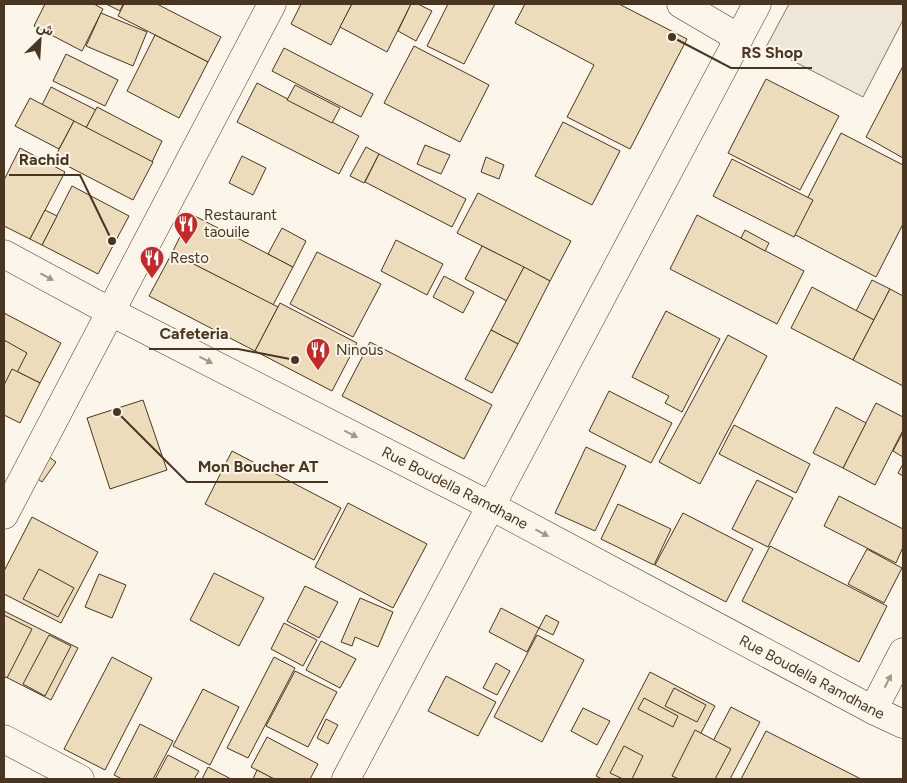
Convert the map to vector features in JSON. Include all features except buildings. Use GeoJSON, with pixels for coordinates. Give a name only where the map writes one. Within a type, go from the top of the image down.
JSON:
{"type":"FeatureCollection","features":[{"type":"Feature","properties":{"kind":"street"},"geometry":{"type":"LineString","coordinates":[[4,515],[272,4]]}},
{"type":"Feature","properties":{"kind":"street"},"geometry":{"type":"LineString","coordinates":[[681,4],[738,38]]}},
{"type":"Feature","properties":{"kind":"street"},"geometry":{"type":"LineString","coordinates":[[346,779],[757,4]]}},
{"type":"Feature","properties":{"kind":"street","name":"Rue Boudella Ramdhane"},"geometry":{"type":"LineString","coordinates":[[4,254],[111,312],[491,506],[873,710],[903,724]]}},
{"type":"Feature","properties":{"kind":"street"},"geometry":{"type":"LineString","coordinates":[[873,710],[903,652]]}},
{"type":"Feature","properties":{"kind":"street"},"geometry":{"type":"LineString","coordinates":[[4,739],[80,779]]}},
{"type":"Feature","properties":{"kind":"shaded area"},"geometry":{"type":"Polygon","coordinates":[[[789,4],[903,4],[903,20],[863,97],[766,47],[789,4]]]}},
{"type":"Feature","properties":{"kind":"place","name":"RS Shop"},"geometry":{"type":"Point","coordinates":[672,37]}},
{"type":"Feature","properties":{"kind":"place","name":"Rachid"},"geometry":{"type":"Point","coordinates":[112,241]}},
{"type":"Feature","properties":{"kind":"place","name":"Restaurant taouile"},"geometry":{"type":"Point","coordinates":[186,245]}},
{"type":"Feature","properties":{"kind":"place","name":"Resto"},"geometry":{"type":"Point","coordinates":[152,279]}},
{"type":"Feature","properties":{"kind":"place","name":"Cafeteria"},"geometry":{"type":"Point","coordinates":[295,360]}},
{"type":"Feature","properties":{"kind":"place","name":"Ninous"},"geometry":{"type":"Point","coordinates":[318,371]}},
{"type":"Feature","properties":{"kind":"place","name":"Mon Boucher AT"},"geometry":{"type":"Point","coordinates":[117,412]}}]}
